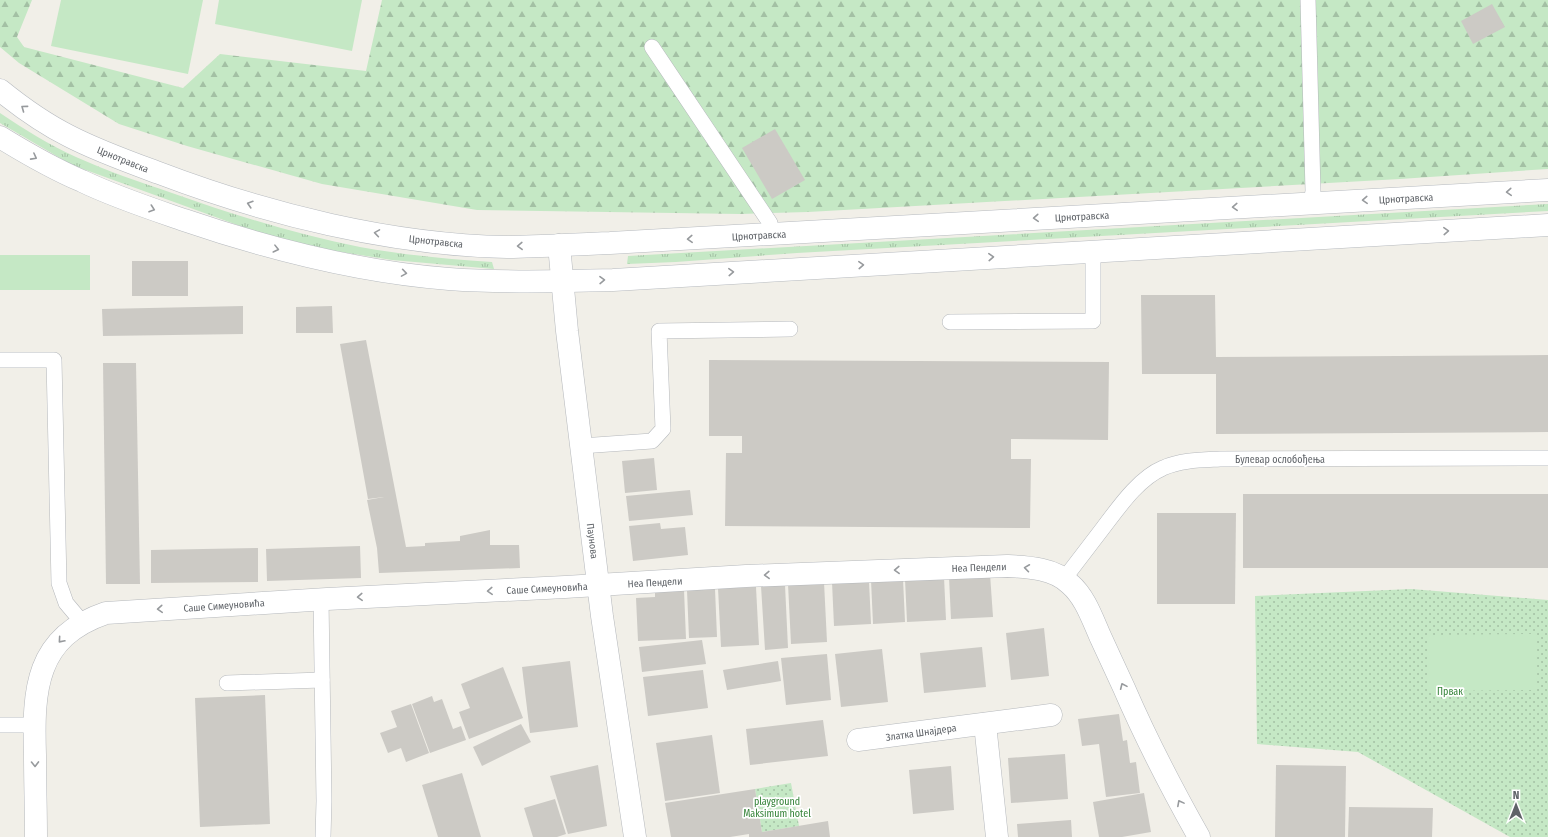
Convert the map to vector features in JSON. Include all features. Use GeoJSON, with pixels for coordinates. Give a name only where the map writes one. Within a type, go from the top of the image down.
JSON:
{"type":"FeatureCollection","features":[{"type":"Feature","properties":{"kind":"main road","name":"Црнотравска"},"geometry":{"type":"LineString","coordinates":[[0,90],[26,110],[69,136],[107,153],[177,180],[264,208],[374,233],[426,241],[507,247],[771,235],[1548,190]]}},
{"type":"Feature","properties":{"kind":"main road"},"geometry":{"type":"LineString","coordinates":[[0,137],[61,171],[124,199],[201,226],[264,245],[317,258],[418,276],[481,281],[612,280],[1548,225]]}},
{"type":"Feature","properties":{"kind":"main road","name":"Паунова"},"geometry":{"type":"LineString","coordinates":[[559,245],[567,331],[602,616],[635,837]]}},
{"type":"Feature","properties":{"kind":"main road","name":"Неа Пендели"},"geometry":{"type":"LineString","coordinates":[[599,585],[746,576],[1007,566],[1043,570],[1056,574],[1078,592],[1089,610],[1132,706],[1180,803],[1199,837]]}},
{"type":"Feature","properties":{"kind":"main road","name":"Саше Симеуновића"},"geometry":{"type":"LineString","coordinates":[[36,837],[35,702],[43,668],[49,656],[64,636],[82,622],[106,613],[321,599],[599,585]]}},
{"type":"Feature","properties":{"kind":"main road","name":"Златка Шнајдера"},"geometry":{"type":"LineString","coordinates":[[858,740],[1051,715]]}},
{"type":"Feature","properties":{"kind":"main road"},"geometry":{"type":"LineString","coordinates":[[985,724],[997,837]]}},
{"type":"Feature","properties":{"kind":"lane"},"geometry":{"type":"LineString","coordinates":[[1308,0],[1313,191],[1311,203]]}},
{"type":"Feature","properties":{"kind":"lane"},"geometry":{"type":"LineString","coordinates":[[652,47],[770,223],[771,235]]}},
{"type":"Feature","properties":{"kind":"lane"},"geometry":{"type":"LineString","coordinates":[[950,322],[1093,321],[1093,252]]}},
{"type":"Feature","properties":{"kind":"lane"},"geometry":{"type":"LineString","coordinates":[[581,446],[652,441],[663,429],[659,331],[790,329]]}},
{"type":"Feature","properties":{"kind":"lane"},"geometry":{"type":"LineString","coordinates":[[0,360],[54,360],[59,584],[66,602],[82,622]]}},
{"type":"Feature","properties":{"kind":"lane","name":"Булевар ослобођења"},"geometry":{"type":"LineString","coordinates":[[1064,579],[1126,498],[1139,484],[1157,472],[1174,464],[1220,459],[1548,458]]}},
{"type":"Feature","properties":{"kind":"lane"},"geometry":{"type":"LineString","coordinates":[[321,599],[324,837]]}},
{"type":"Feature","properties":{"kind":"lane"},"geometry":{"type":"LineString","coordinates":[[227,683],[322,680]]}},
{"type":"Feature","properties":{"kind":"lane"},"geometry":{"type":"LineString","coordinates":[[0,725],[34,725]]}},
{"type":"Feature","properties":{"kind":"green space"},"geometry":{"type":"Polygon","coordinates":[[[0,0],[32,0],[17,37],[24,47],[183,88],[220,54],[366,71],[382,0],[1548,0],[1548,169],[1400,179],[808,212],[740,214],[477,210],[322,184],[187,146],[119,124],[19,63],[0,47],[0,0]]]}},
{"type":"Feature","properties":{"kind":"green space"},"geometry":{"type":"Polygon","coordinates":[[[61,0],[203,0],[188,74],[51,46],[61,0]]]}},
{"type":"Feature","properties":{"kind":"green space"},"geometry":{"type":"Polygon","coordinates":[[[219,0],[362,0],[352,51],[215,24],[219,0]]]}},
{"type":"Feature","properties":{"kind":"green space"},"geometry":{"type":"Polygon","coordinates":[[[0,113],[46,142],[88,162],[112,172],[242,216],[289,230],[360,247],[459,260],[492,262],[494,269],[392,260],[322,249],[257,232],[72,165],[0,123],[0,113]]]}},
{"type":"Feature","properties":{"kind":"green space"},"geometry":{"type":"Polygon","coordinates":[[[1548,204],[1548,211],[797,253],[627,264],[628,256],[1548,204]]]}},
{"type":"Feature","properties":{"kind":"green space"},"geometry":{"type":"Polygon","coordinates":[[[0,255],[90,255],[90,290],[0,290],[0,255]]]}},
{"type":"Feature","properties":{"kind":"green space","name":"Првак"},"geometry":{"type":"Polygon","coordinates":[[[1411,589],[1548,600],[1548,837],[1510,837],[1358,752],[1257,744],[1255,596],[1411,589]]]}},
{"type":"Feature","properties":{"kind":"green space"},"geometry":{"type":"Polygon","coordinates":[[[1536,634],[1537,690],[1429,691],[1429,635],[1536,634]]]}},
{"type":"Feature","properties":{"kind":"green space","name":"playground Maksimum hotel"},"geometry":{"type":"Polygon","coordinates":[[[791,783],[799,826],[762,832],[755,789],[791,783]]]}},
{"type":"Feature","properties":{"kind":"building"},"geometry":{"type":"Polygon","coordinates":[[[1492,4],[1505,27],[1473,44],[1461,21],[1492,4]]]}},
{"type":"Feature","properties":{"kind":"building"},"geometry":{"type":"Polygon","coordinates":[[[775,129],[805,180],[772,199],[742,148],[775,129]]]}},
{"type":"Feature","properties":{"kind":"building"},"geometry":{"type":"Polygon","coordinates":[[[132,261],[188,261],[188,296],[132,296],[132,261]]]}},
{"type":"Feature","properties":{"kind":"building"},"geometry":{"type":"Polygon","coordinates":[[[1141,295],[1215,295],[1216,357],[1548,355],[1548,432],[1216,434],[1216,374],[1142,374],[1141,295]]]}},
{"type":"Feature","properties":{"kind":"building"},"geometry":{"type":"Polygon","coordinates":[[[243,306],[243,334],[103,336],[102,309],[243,306]]]}},
{"type":"Feature","properties":{"kind":"building"},"geometry":{"type":"Polygon","coordinates":[[[332,306],[333,333],[296,333],[296,307],[332,306]]]}},
{"type":"Feature","properties":{"kind":"building"},"geometry":{"type":"Polygon","coordinates":[[[366,340],[406,547],[425,546],[425,543],[460,541],[460,536],[490,530],[490,545],[519,545],[520,568],[379,573],[377,548],[367,500],[384,497],[368,499],[340,344],[366,340]]]}},
{"type":"Feature","properties":{"kind":"building"},"geometry":{"type":"Polygon","coordinates":[[[709,360],[1109,362],[1108,440],[1011,439],[1011,459],[1031,459],[1030,528],[725,526],[726,453],[742,453],[742,436],[709,436],[709,360]]]}},
{"type":"Feature","properties":{"kind":"building"},"geometry":{"type":"Polygon","coordinates":[[[103,363],[136,363],[140,584],[106,584],[103,363]]]}},
{"type":"Feature","properties":{"kind":"building"},"geometry":{"type":"Polygon","coordinates":[[[654,458],[657,490],[625,493],[622,461],[654,458]]]}},
{"type":"Feature","properties":{"kind":"building"},"geometry":{"type":"Polygon","coordinates":[[[690,490],[693,515],[629,521],[626,496],[690,490]]]}},
{"type":"Feature","properties":{"kind":"building"},"geometry":{"type":"Polygon","coordinates":[[[1243,494],[1548,494],[1548,568],[1243,568],[1243,494]]]}},
{"type":"Feature","properties":{"kind":"building"},"geometry":{"type":"Polygon","coordinates":[[[1157,513],[1236,513],[1235,604],[1157,604],[1157,513]]]}},
{"type":"Feature","properties":{"kind":"building"},"geometry":{"type":"Polygon","coordinates":[[[660,523],[661,529],[685,527],[688,555],[633,561],[629,526],[660,523]]]}},
{"type":"Feature","properties":{"kind":"building"},"geometry":{"type":"Polygon","coordinates":[[[360,546],[361,578],[267,581],[266,549],[360,546]]]}},
{"type":"Feature","properties":{"kind":"building"},"geometry":{"type":"Polygon","coordinates":[[[258,548],[258,582],[151,583],[151,550],[258,548]]]}},
{"type":"Feature","properties":{"kind":"building"},"geometry":{"type":"Polygon","coordinates":[[[990,574],[993,617],[951,619],[949,577],[990,574]]]}},
{"type":"Feature","properties":{"kind":"building"},"geometry":{"type":"Polygon","coordinates":[[[944,577],[946,620],[907,622],[905,579],[944,577]]]}},
{"type":"Feature","properties":{"kind":"building"},"geometry":{"type":"Polygon","coordinates":[[[903,579],[905,622],[873,624],[871,580],[903,579]]]}},
{"type":"Feature","properties":{"kind":"building"},"geometry":{"type":"Polygon","coordinates":[[[869,581],[871,624],[834,626],[832,582],[869,581]]]}},
{"type":"Feature","properties":{"kind":"building"},"geometry":{"type":"Polygon","coordinates":[[[824,582],[827,642],[791,644],[788,584],[824,582]]]}},
{"type":"Feature","properties":{"kind":"building"},"geometry":{"type":"Polygon","coordinates":[[[785,585],[788,648],[765,650],[761,586],[785,585]]]}},
{"type":"Feature","properties":{"kind":"building"},"geometry":{"type":"Polygon","coordinates":[[[756,587],[759,645],[721,647],[718,588],[756,587]]]}},
{"type":"Feature","properties":{"kind":"building"},"geometry":{"type":"Polygon","coordinates":[[[715,589],[717,637],[689,638],[687,590],[715,589]]]}},
{"type":"Feature","properties":{"kind":"building"},"geometry":{"type":"Polygon","coordinates":[[[684,590],[686,639],[638,641],[636,598],[655,597],[655,591],[684,590]]]}},
{"type":"Feature","properties":{"kind":"building"},"geometry":{"type":"Polygon","coordinates":[[[1044,628],[1049,676],[1011,680],[1006,633],[1044,628]]]}},
{"type":"Feature","properties":{"kind":"building"},"geometry":{"type":"Polygon","coordinates":[[[702,640],[706,664],[642,672],[639,647],[702,640]]]}},
{"type":"Feature","properties":{"kind":"building"},"geometry":{"type":"Polygon","coordinates":[[[982,647],[986,687],[924,693],[920,653],[982,647]]]}},
{"type":"Feature","properties":{"kind":"building"},"geometry":{"type":"Polygon","coordinates":[[[882,649],[888,702],[841,707],[835,654],[882,649]]]}},
{"type":"Feature","properties":{"kind":"building"},"geometry":{"type":"Polygon","coordinates":[[[827,654],[831,700],[786,705],[781,658],[827,654]]]}},
{"type":"Feature","properties":{"kind":"building"},"geometry":{"type":"Polygon","coordinates":[[[570,661],[578,727],[530,733],[522,667],[570,661]]]}},
{"type":"Feature","properties":{"kind":"building"},"geometry":{"type":"Polygon","coordinates":[[[778,661],[781,681],[727,690],[723,670],[778,661]]]}},
{"type":"Feature","properties":{"kind":"building"},"geometry":{"type":"Polygon","coordinates":[[[503,667],[523,718],[469,739],[459,712],[470,708],[461,684],[503,667]]]}},
{"type":"Feature","properties":{"kind":"building"},"geometry":{"type":"Polygon","coordinates":[[[703,670],[708,708],[648,716],[643,677],[703,670]]]}},
{"type":"Feature","properties":{"kind":"building"},"geometry":{"type":"Polygon","coordinates":[[[265,695],[270,824],[200,827],[195,698],[265,695]]]}},
{"type":"Feature","properties":{"kind":"building"},"geometry":{"type":"Polygon","coordinates":[[[432,696],[434,702],[442,699],[453,729],[461,726],[466,740],[430,753],[412,704],[432,696]]]}},
{"type":"Feature","properties":{"kind":"building"},"geometry":{"type":"Polygon","coordinates":[[[411,704],[429,753],[406,762],[401,748],[388,753],[380,733],[397,727],[391,711],[411,704]]]}},
{"type":"Feature","properties":{"kind":"building"},"geometry":{"type":"Polygon","coordinates":[[[1119,714],[1123,741],[1127,740],[1130,763],[1136,762],[1140,793],[1106,797],[1099,744],[1082,746],[1078,719],[1119,714]]]}},
{"type":"Feature","properties":{"kind":"building"},"geometry":{"type":"Polygon","coordinates":[[[823,720],[828,756],[750,765],[746,729],[823,720]]]}},
{"type":"Feature","properties":{"kind":"building"},"geometry":{"type":"Polygon","coordinates":[[[521,724],[531,742],[482,766],[473,747],[521,724]]]}},
{"type":"Feature","properties":{"kind":"building"},"geometry":{"type":"Polygon","coordinates":[[[712,735],[720,793],[665,801],[656,743],[712,735]]]}},
{"type":"Feature","properties":{"kind":"building"},"geometry":{"type":"Polygon","coordinates":[[[1065,754],[1068,799],[1011,803],[1008,758],[1065,754]]]}},
{"type":"Feature","properties":{"kind":"building"},"geometry":{"type":"Polygon","coordinates":[[[598,765],[607,826],[568,834],[550,776],[598,765]]]}},
{"type":"Feature","properties":{"kind":"building"},"geometry":{"type":"Polygon","coordinates":[[[1276,765],[1346,766],[1345,837],[1275,837],[1276,765]]]}},
{"type":"Feature","properties":{"kind":"building"},"geometry":{"type":"Polygon","coordinates":[[[951,766],[954,810],[913,814],[909,770],[951,766]]]}},
{"type":"Feature","properties":{"kind":"building"},"geometry":{"type":"Polygon","coordinates":[[[462,773],[481,837],[438,837],[422,785],[462,773]]]}},
{"type":"Feature","properties":{"kind":"building"},"geometry":{"type":"Polygon","coordinates":[[[755,789],[762,832],[828,821],[830,837],[749,837],[749,834],[730,837],[671,837],[665,803],[755,789]]]}},
{"type":"Feature","properties":{"kind":"building"},"geometry":{"type":"Polygon","coordinates":[[[1144,793],[1151,832],[1122,837],[1099,837],[1093,802],[1144,793]]]}},
{"type":"Feature","properties":{"kind":"building"},"geometry":{"type":"Polygon","coordinates":[[[555,799],[566,834],[557,837],[533,837],[524,808],[555,799]]]}},
{"type":"Feature","properties":{"kind":"building"},"geometry":{"type":"Polygon","coordinates":[[[1349,807],[1433,808],[1432,837],[1348,837],[1349,807]]]}},
{"type":"Feature","properties":{"kind":"building"},"geometry":{"type":"Polygon","coordinates":[[[1071,820],[1072,837],[1018,837],[1017,824],[1071,820]]]}}]}
